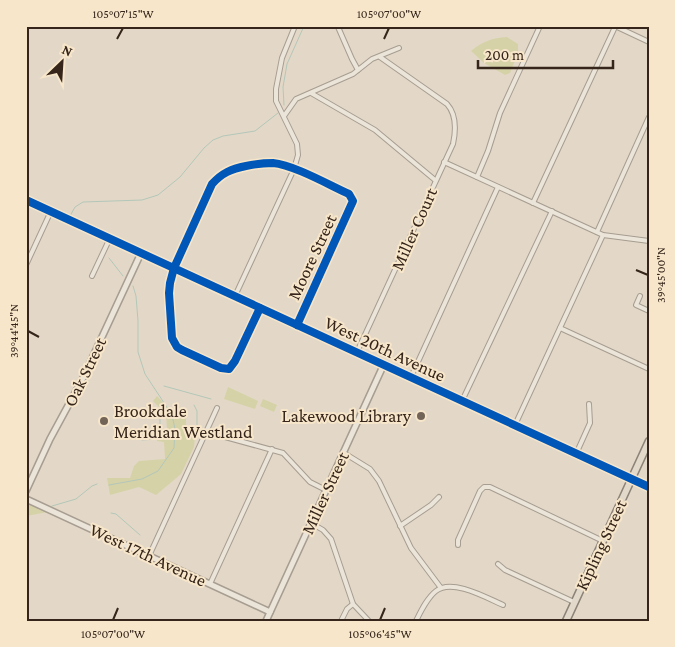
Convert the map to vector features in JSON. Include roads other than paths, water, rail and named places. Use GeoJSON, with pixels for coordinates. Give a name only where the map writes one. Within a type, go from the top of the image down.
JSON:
{"type":"FeatureCollection","features":[{"type":"Feature","properties":{"kind":"main road","name":"Kipling Street"},"geometry":{"type":"LineString","coordinates":[[566,621],[649,441]]}},
{"type":"Feature","properties":{"kind":"street"},"geometry":{"type":"LineString","coordinates":[[235,296],[294,169],[298,155],[296,144],[276,101],[276,80],[295,26]]}},
{"type":"Feature","properties":{"kind":"street"},"geometry":{"type":"LineString","coordinates":[[477,177],[488,151],[500,113],[540,26]]}},
{"type":"Feature","properties":{"kind":"street"},"geometry":{"type":"LineString","coordinates":[[533,203],[615,26],[649,42]]}},
{"type":"Feature","properties":{"kind":"street"},"geometry":{"type":"LineString","coordinates":[[338,27],[358,70]]}},
{"type":"Feature","properties":{"kind":"street"},"geometry":{"type":"LineString","coordinates":[[284,116],[296,99],[353,74],[372,59],[399,48]]}},
{"type":"Feature","properties":{"kind":"street","name":"Miller Court"},"geometry":{"type":"LineString","coordinates":[[357,352],[452,144],[455,130],[454,115],[447,104],[380,57]]}},
{"type":"Feature","properties":{"kind":"street"},"geometry":{"type":"LineString","coordinates":[[311,93],[374,130],[435,180]]}},
{"type":"Feature","properties":{"kind":"street"},"geometry":{"type":"LineString","coordinates":[[597,232],[649,117]]}},
{"type":"Feature","properties":{"kind":"street"},"geometry":{"type":"LineString","coordinates":[[444,162],[603,235],[649,241]]}},
{"type":"Feature","properties":{"kind":"street"},"geometry":{"type":"LineString","coordinates":[[260,308],[235,362],[229,369],[221,368],[182,350],[173,342],[168,292],[174,268],[212,184],[221,174],[232,169],[260,163],[275,163],[294,169]]}},
{"type":"Feature","properties":{"kind":"street","name":"Moore Street"},"geometry":{"type":"LineString","coordinates":[[294,169],[349,194],[353,201],[297,325]]}},
{"type":"Feature","properties":{"kind":"street"},"geometry":{"type":"LineString","coordinates":[[410,377],[498,188]]}},
{"type":"Feature","properties":{"kind":"street","name":"West 20th Avenue"},"geometry":{"type":"LineString","coordinates":[[26,200],[649,487]]}},
{"type":"Feature","properties":{"kind":"street"},"geometry":{"type":"LineString","coordinates":[[26,265],[51,211]]}},
{"type":"Feature","properties":{"kind":"street"},"geometry":{"type":"LineString","coordinates":[[462,401],[552,211]]}},
{"type":"Feature","properties":{"kind":"street"},"geometry":{"type":"LineString","coordinates":[[515,425],[603,235]]}},
{"type":"Feature","properties":{"kind":"street"},"geometry":{"type":"LineString","coordinates":[[92,276],[110,238]]}},
{"type":"Feature","properties":{"kind":"street","name":"Oak Street"},"geometry":{"type":"LineString","coordinates":[[26,491],[50,439],[82,380],[141,253]]}},
{"type":"Feature","properties":{"kind":"street"},"geometry":{"type":"LineString","coordinates":[[640,296],[636,305],[649,310]]}},
{"type":"Feature","properties":{"kind":"street"},"geometry":{"type":"LineString","coordinates":[[560,328],[649,369]]}},
{"type":"Feature","properties":{"kind":"street","name":"Miller Street"},"geometry":{"type":"LineString","coordinates":[[266,621],[384,364]]}},
{"type":"Feature","properties":{"kind":"street"},"geometry":{"type":"LineString","coordinates":[[576,454],[590,423],[589,404]]}},
{"type":"Feature","properties":{"kind":"street"},"geometry":{"type":"LineString","coordinates":[[149,556],[217,408]]}},
{"type":"Feature","properties":{"kind":"street"},"geometry":{"type":"LineString","coordinates":[[207,432],[272,449],[289,458],[310,482],[326,490]]}},
{"type":"Feature","properties":{"kind":"street"},"geometry":{"type":"LineString","coordinates":[[210,584],[272,449]]}},
{"type":"Feature","properties":{"kind":"street"},"geometry":{"type":"LineString","coordinates":[[344,453],[374,473],[386,492],[400,526],[416,556],[441,588]]}},
{"type":"Feature","properties":{"kind":"street"},"geometry":{"type":"LineString","coordinates":[[458,545],[458,540],[480,491],[484,487],[490,487],[603,541]]}},
{"type":"Feature","properties":{"kind":"street"},"geometry":{"type":"LineString","coordinates":[[400,526],[431,506],[440,497]]}},
{"type":"Feature","properties":{"kind":"street","name":"West 17th Avenue"},"geometry":{"type":"LineString","coordinates":[[26,499],[270,612]]}},
{"type":"Feature","properties":{"kind":"street"},"geometry":{"type":"LineString","coordinates":[[311,523],[324,530],[331,539],[353,604],[369,621]]}},
{"type":"Feature","properties":{"kind":"street"},"geometry":{"type":"LineString","coordinates":[[498,564],[505,570],[574,602]]}},
{"type":"Feature","properties":{"kind":"street"},"geometry":{"type":"LineString","coordinates":[[416,621],[428,600],[435,591],[441,588],[455,587],[469,590],[503,605]]}},
{"type":"Feature","properties":{"kind":"street"},"geometry":{"type":"LineString","coordinates":[[341,621],[347,609],[353,604]]}},
{"type":"Feature","properties":{"kind":"waterway"},"geometry":{"type":"LineString","coordinates":[[284,105],[283,87],[287,64],[304,26]]}},
{"type":"Feature","properties":{"kind":"waterway"},"geometry":{"type":"LineString","coordinates":[[70,216],[75,207],[83,202],[142,200],[158,195],[180,177],[213,140],[223,136],[255,131],[278,113]]}},
{"type":"Feature","properties":{"kind":"waterway"},"geometry":{"type":"LineString","coordinates":[[109,258],[123,276]]}},
{"type":"Feature","properties":{"kind":"waterway"},"geometry":{"type":"LineString","coordinates":[[109,485],[142,479],[158,471],[174,448],[175,429],[172,415],[145,374],[138,352],[138,321],[136,296],[133,286]]}},
{"type":"Feature","properties":{"kind":"waterway"},"geometry":{"type":"LineString","coordinates":[[164,386],[211,399]]}},
{"type":"Feature","properties":{"kind":"waterway"},"geometry":{"type":"LineString","coordinates":[[194,405],[197,411],[197,430]]}},
{"type":"Feature","properties":{"kind":"waterway"},"geometry":{"type":"LineString","coordinates":[[157,435],[160,427],[160,418]]}},
{"type":"Feature","properties":{"kind":"waterway"},"geometry":{"type":"LineString","coordinates":[[142,440],[156,439],[157,437]]}},
{"type":"Feature","properties":{"kind":"waterway"},"geometry":{"type":"LineString","coordinates":[[52,506],[76,499],[97,484]]}},
{"type":"Feature","properties":{"kind":"waterway"},"geometry":{"type":"LineString","coordinates":[[111,513],[116,514],[140,535]]}},
{"type":"Feature","properties":{"kind":"place","name":"Lakewood Library"},"geometry":{"type":"Point","coordinates":[421,416]}},
{"type":"Feature","properties":{"kind":"place","name":"Brookdale Meridian Westland"},"geometry":{"type":"Point","coordinates":[104,421]}}]}
